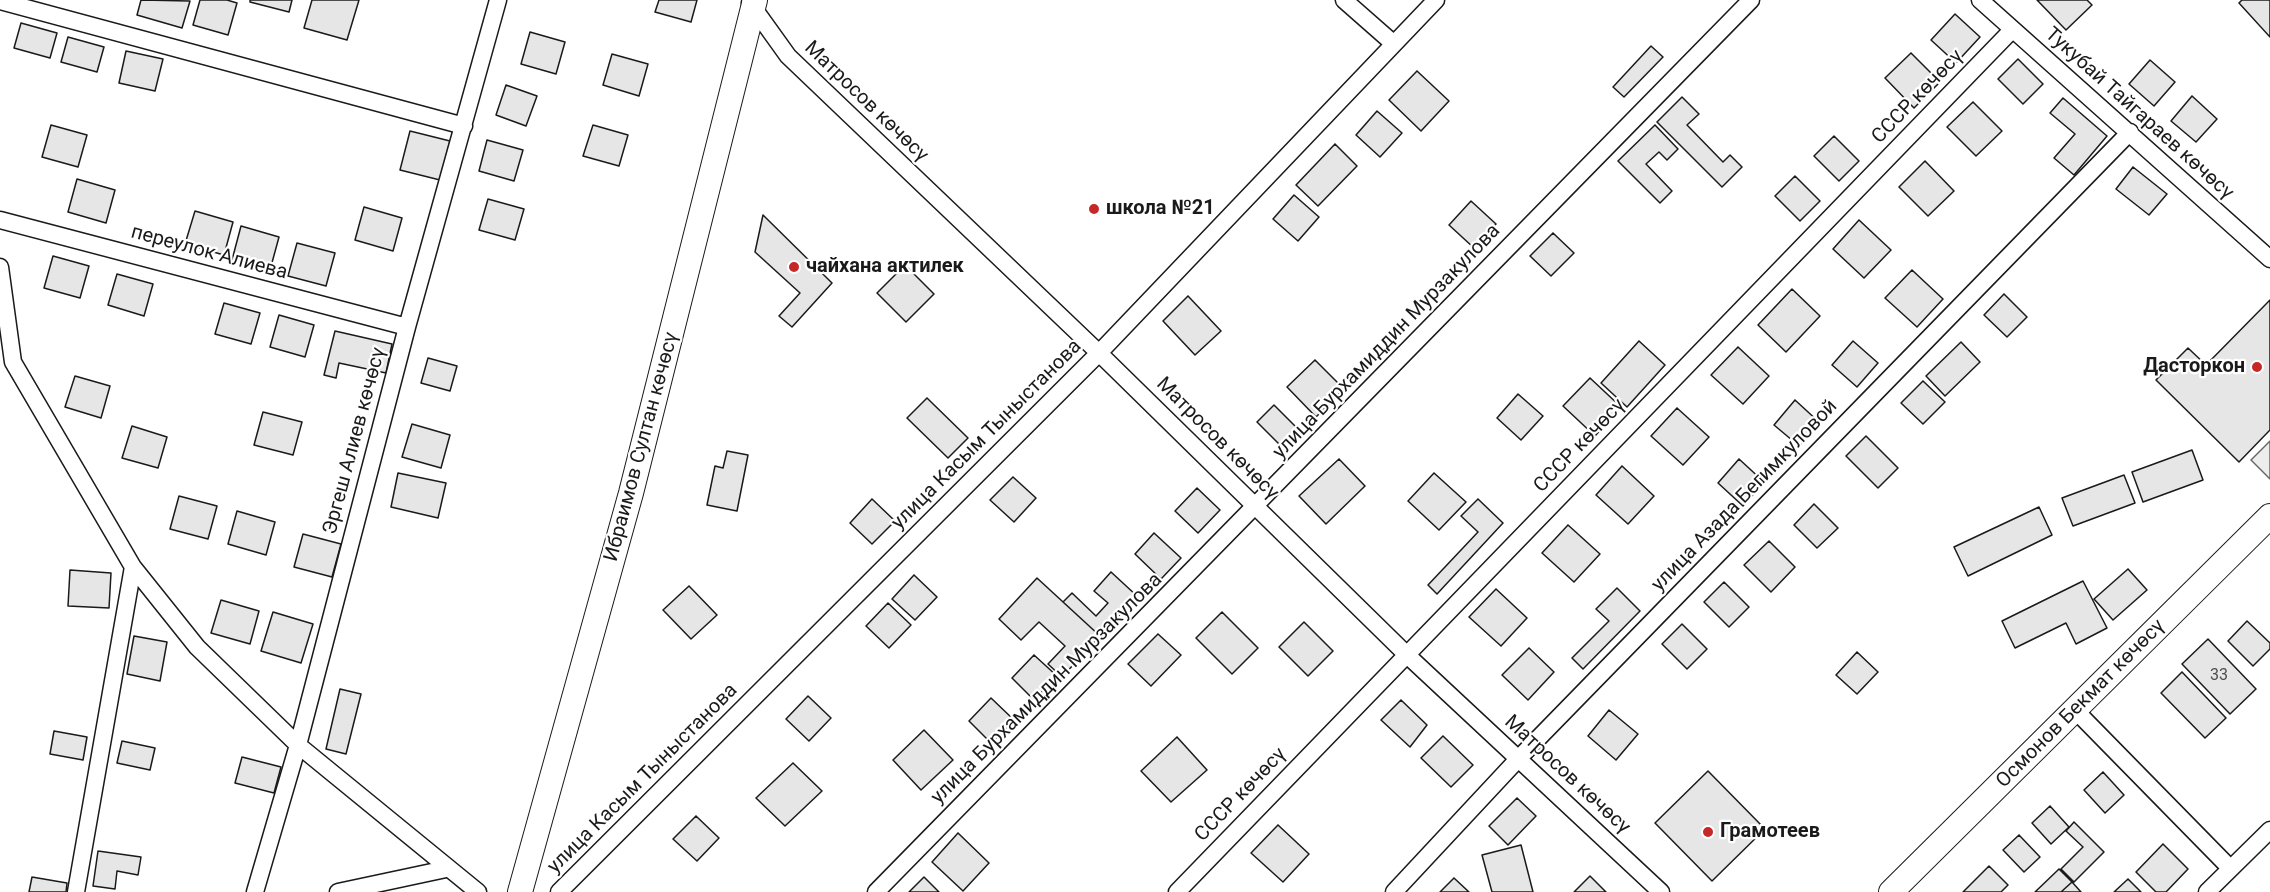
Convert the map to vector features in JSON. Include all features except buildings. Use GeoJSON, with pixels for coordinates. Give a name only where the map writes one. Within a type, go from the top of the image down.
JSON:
{"type":"FeatureCollection","features":[{"type":"Feature","properties":{"kind":"main road","name":"Ибраимов Султан көчөсү"},"geometry":{"type":"LineString","coordinates":[[520,892],[631,493],[752,2]]}},
{"type":"Feature","properties":{"kind":"main road","name":"Осмонов Бекмат көчөсү"},"geometry":{"type":"LineString","coordinates":[[1892,892],[2270,516]]}},
{"type":"Feature","properties":{"kind":"street","name":"Эргеш Алиев көчөсү"},"geometry":{"type":"LineString","coordinates":[[255,892],[298,745],[406,327],[498,0]]}},
{"type":"Feature","properties":{"kind":"street"},"geometry":{"type":"LineString","coordinates":[[1344,0],[1394,44]]}},
{"type":"Feature","properties":{"kind":"street","name":"улица Касым Тыныстанова"},"geometry":{"type":"LineString","coordinates":[[559,892],[1099,353],[1436,0]]}},
{"type":"Feature","properties":{"kind":"street","name":"улица Бурхамиддин Мурзакулова"},"geometry":{"type":"LineString","coordinates":[[876,892],[1751,0]]}},
{"type":"Feature","properties":{"kind":"street","name":"Тукубай Тайгараев көчөсү"},"geometry":{"type":"LineString","coordinates":[[1980,0],[2270,259]]}},
{"type":"Feature","properties":{"kind":"street"},"geometry":{"type":"LineString","coordinates":[[0,2],[464,126]]}},
{"type":"Feature","properties":{"kind":"street","name":"Матросов көчөсү"},"geometry":{"type":"LineString","coordinates":[[752,2],[788,56],[1099,353],[1407,655],[1661,892]]}},
{"type":"Feature","properties":{"kind":"street","name":"СССР көчөсү"},"geometry":{"type":"LineString","coordinates":[[1177,892],[2013,30]]}},
{"type":"Feature","properties":{"kind":"street","name":"улица Азада Бегимкуловой"},"geometry":{"type":"LineString","coordinates":[[1394,892],[1519,758],[2130,132]]}},
{"type":"Feature","properties":{"kind":"street","name":"переулок Алиева"},"geometry":{"type":"LineString","coordinates":[[0,220],[406,327]]}},
{"type":"Feature","properties":{"kind":"street"},"geometry":{"type":"LineString","coordinates":[[0,267],[13,362],[133,567],[197,647],[298,745],[446,869],[478,892]]}},
{"type":"Feature","properties":{"kind":"street"},"geometry":{"type":"LineString","coordinates":[[76,892],[133,567]]}},
{"type":"Feature","properties":{"kind":"street"},"geometry":{"type":"LineString","coordinates":[[2075,710],[2230,868]]}},
{"type":"Feature","properties":{"kind":"street"},"geometry":{"type":"LineString","coordinates":[[2207,892],[2270,830]]}},
{"type":"Feature","properties":{"kind":"street"},"geometry":{"type":"LineString","coordinates":[[338,892],[446,869]]}},
{"type":"Feature","properties":{"kind":"shaded area"},"geometry":{"type":"Polygon","coordinates":[[[2270,441],[2270,479],[2251,460],[2270,441]]]}},
{"type":"Feature","properties":{"kind":"place","name":"школа №21"},"geometry":{"type":"Point","coordinates":[1094,209]}},
{"type":"Feature","properties":{"kind":"place","name":"чайхана актилек"},"geometry":{"type":"Point","coordinates":[794,267]}},
{"type":"Feature","properties":{"kind":"place","name":"Дасторкон"},"geometry":{"type":"Point","coordinates":[2257,367]}},
{"type":"Feature","properties":{"kind":"place","name":"Грамотеев"},"geometry":{"type":"Point","coordinates":[1708,832]}}]}
